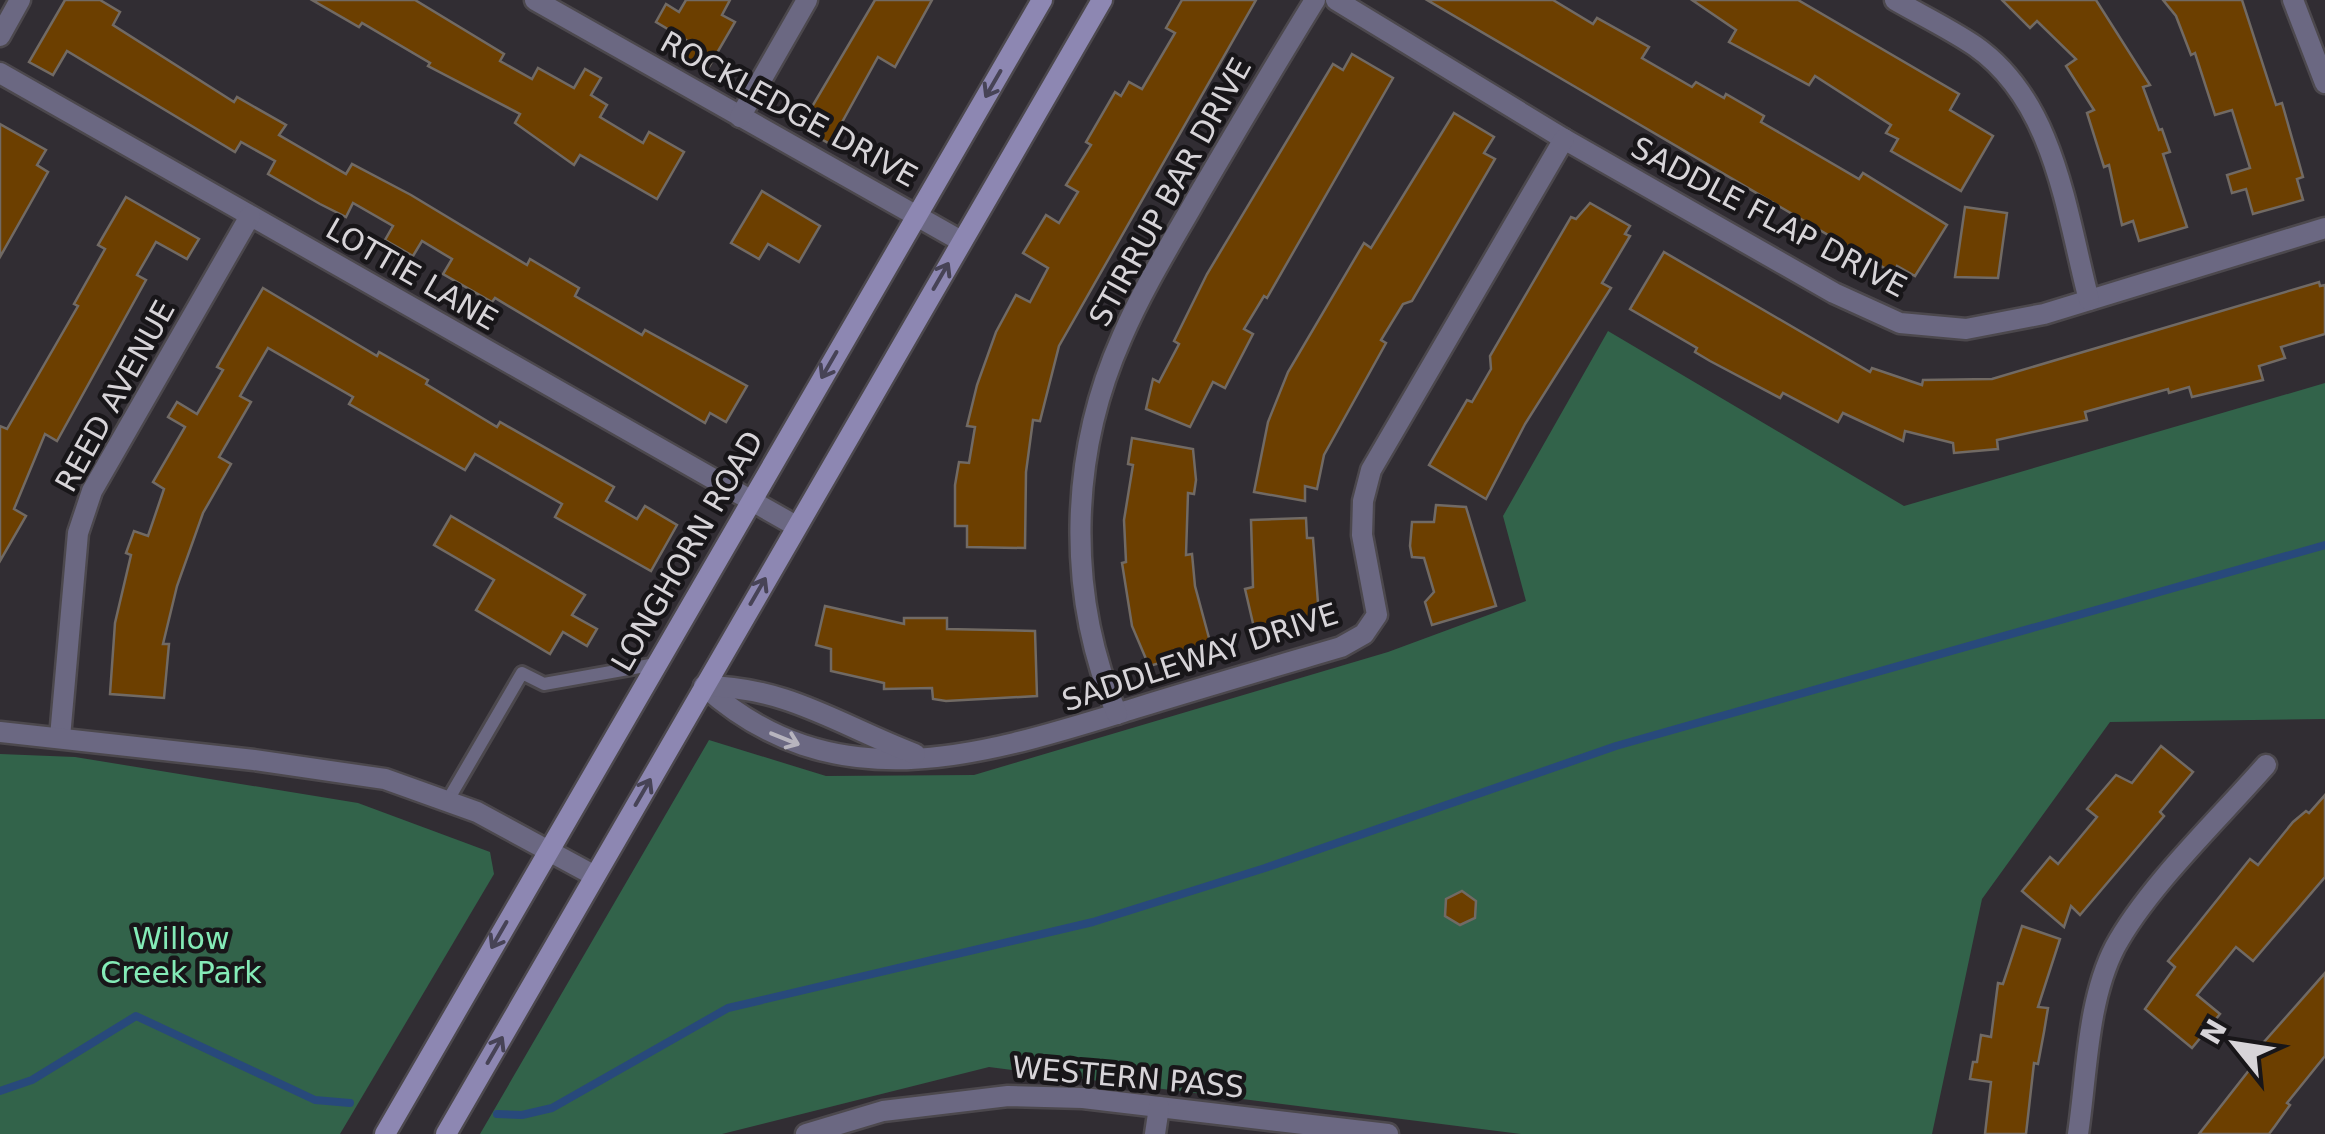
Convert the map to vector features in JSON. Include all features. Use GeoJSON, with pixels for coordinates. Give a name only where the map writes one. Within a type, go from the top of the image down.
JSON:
{"type":"FeatureCollection","features":[{"type":"Feature","properties":{"kind":"main road","name":"LONGHORN ROAD"},"geometry":{"type":"LineString","coordinates":[[385,1134],[1042,0]]}},
{"type":"Feature","properties":{"kind":"main road"},"geometry":{"type":"LineString","coordinates":[[446,1134],[1102,0]]}},
{"type":"Feature","properties":{"kind":"street"},"geometry":{"type":"LineString","coordinates":[[0,36],[20,0]]}},
{"type":"Feature","properties":{"kind":"street","name":"ROCKLEDGE DRIVE"},"geometry":{"type":"LineString","coordinates":[[535,0],[961,241]]}},
{"type":"Feature","properties":{"kind":"street"},"geometry":{"type":"LineString","coordinates":[[740,116],[807,0]]}},
{"type":"Feature","properties":{"kind":"street","name":"STIRRUP BAR DRIVE"},"geometry":{"type":"LineString","coordinates":[[1117,714],[1101,676],[1082,585],[1082,485],[1090,437],[1120,339],[1148,283],[1315,0]]}},
{"type":"Feature","properties":{"kind":"street","name":"SADDLE FLAP DRIVE"},"geometry":{"type":"LineString","coordinates":[[1336,0],[1564,139],[1834,293],[1900,323],[1966,329],[2044,314],[2325,228]]}},
{"type":"Feature","properties":{"kind":"street"},"geometry":{"type":"LineString","coordinates":[[1895,0],[1976,47],[2021,93],[2051,154],[2088,300]]}},
{"type":"Feature","properties":{"kind":"street"},"geometry":{"type":"LineString","coordinates":[[2293,0],[2325,83]]}},
{"type":"Feature","properties":{"kind":"street","name":"LOTTIE LANE"},"geometry":{"type":"LineString","coordinates":[[0,73],[796,526]]}},
{"type":"Feature","properties":{"kind":"street","name":"SADDLEWAY DRIVE"},"geometry":{"type":"LineString","coordinates":[[704,686],[762,730],[798,745],[842,756],[921,756],[1022,743],[1341,646],[1364,634],[1377,615],[1362,534],[1363,501],[1371,470],[1564,139]]}},
{"type":"Feature","properties":{"kind":"street","name":"REED AVENUE"},"geometry":{"type":"LineString","coordinates":[[60,737],[78,534],[92,490],[250,216]]}},
{"type":"Feature","properties":{"kind":"street"},"geometry":{"type":"LineString","coordinates":[[704,686],[748,686],[786,696],[921,756]]}},
{"type":"Feature","properties":{"kind":"street"},"geometry":{"type":"LineString","coordinates":[[0,732],[385,780],[448,800],[595,876]]}},
{"type":"Feature","properties":{"kind":"street"},"geometry":{"type":"LineString","coordinates":[[2078,1134],[2098,994],[2114,949],[2136,914],[2266,765]]}},
{"type":"Feature","properties":{"kind":"street","name":"WESTERN PASS"},"geometry":{"type":"LineString","coordinates":[[820,1132],[883,1110],[972,1097],[1083,1098],[1388,1134]]}},
{"type":"Feature","properties":{"kind":"street"},"geometry":{"type":"LineString","coordinates":[[1154,1134],[1159,1107]]}},
{"type":"Feature","properties":{"kind":"lane"},"geometry":{"type":"LineString","coordinates":[[448,800],[522,673],[544,684],[656,664]]}},
{"type":"Feature","properties":{"kind":"green space"},"geometry":{"type":"Polygon","coordinates":[[[1608,331],[1904,506],[2325,383],[2325,719],[2110,722],[1982,899],[1932,1134],[1521,1134],[989,1067],[722,1134],[480,1134],[709,740],[826,776],[974,775],[1388,652],[1526,601],[1503,516],[1608,331]]]}},
{"type":"Feature","properties":{"kind":"green space","name":"Willow Creek Park"},"geometry":{"type":"Polygon","coordinates":[[[0,754],[75,757],[358,803],[490,852],[494,874],[340,1134],[0,1134],[0,754]]]}},
{"type":"Feature","properties":{"kind":"building"},"geometry":{"type":"Polygon","coordinates":[[[65,0],[100,0],[120,12],[113,25],[234,102],[237,97],[286,125],[279,135],[346,174],[352,164],[411,195],[527,265],[530,259],[579,288],[575,296],[642,335],[645,330],[747,386],[726,422],[710,413],[705,423],[495,298],[492,302],[443,274],[452,259],[422,241],[413,256],[385,240],[393,226],[353,203],[346,217],[320,204],[268,174],[275,161],[241,142],[235,152],[67,51],[53,75],[29,62],[65,0]]]}},
{"type":"Feature","properties":{"kind":"building"},"geometry":{"type":"Polygon","coordinates":[[[312,0],[415,0],[504,54],[500,61],[532,79],[538,68],[574,88],[585,69],[601,78],[591,95],[607,105],[600,117],[643,143],[649,132],[684,152],[657,199],[580,155],[574,165],[515,123],[520,114],[428,66],[430,63],[362,23],[359,27],[312,0]]]}},
{"type":"Feature","properties":{"kind":"building"},"geometry":{"type":"Polygon","coordinates":[[[686,0],[730,0],[722,15],[735,22],[706,72],[677,55],[686,40],[656,22],[666,4],[679,12],[686,0]]]}},
{"type":"Feature","properties":{"kind":"building"},"geometry":{"type":"Polygon","coordinates":[[[875,0],[932,0],[895,67],[878,57],[830,144],[800,127],[875,0]]]}},
{"type":"Feature","properties":{"kind":"building"},"geometry":{"type":"Polygon","coordinates":[[[1182,0],[1256,0],[1059,346],[1040,421],[1033,420],[1026,472],[1025,548],[967,547],[967,526],[955,526],[955,485],[959,462],[969,463],[975,427],[967,426],[977,385],[996,332],[1016,295],[1030,302],[1048,268],[1023,253],[1046,215],[1059,223],[1078,192],[1066,185],[1091,145],[1086,142],[1115,92],[1121,96],[1129,82],[1142,89],[1175,33],[1166,28],[1182,0]]]}},
{"type":"Feature","properties":{"kind":"building"},"geometry":{"type":"Polygon","coordinates":[[[1427,0],[1553,0],[1593,24],[1597,18],[1649,47],[1642,58],[1692,87],[1696,82],[1724,98],[1726,94],[1764,116],[1761,122],[1859,179],[1863,173],[1947,225],[1915,276],[1897,266],[1893,273],[1427,0]]]}},
{"type":"Feature","properties":{"kind":"building"},"geometry":{"type":"Polygon","coordinates":[[[1692,0],[1798,0],[1959,94],[1950,110],[1993,136],[1961,191],[1891,151],[1898,139],[1886,133],[1891,125],[1815,76],[1809,85],[1729,42],[1736,30],[1692,0]]]}},
{"type":"Feature","properties":{"kind":"building"},"geometry":{"type":"Polygon","coordinates":[[[2002,0],[2096,0],[2150,85],[2143,87],[2170,152],[2163,154],[2187,227],[2139,241],[2133,221],[2122,225],[2109,165],[2104,167],[2087,113],[2094,110],[2066,66],[2076,59],[2037,21],[2030,28],[2002,0]]]}},
{"type":"Feature","properties":{"kind":"building"},"geometry":{"type":"Polygon","coordinates":[[[2163,0],[2242,0],[2276,105],[2282,103],[2303,177],[2297,179],[2303,200],[2253,214],[2246,189],[2232,193],[2227,175],[2250,168],[2232,110],[2215,115],[2195,53],[2191,55],[2176,16],[2163,0]]]}},
{"type":"Feature","properties":{"kind":"building"},"geometry":{"type":"Polygon","coordinates":[[[1352,54],[1393,78],[1267,298],[1264,296],[1244,329],[1253,334],[1225,388],[1213,382],[1190,427],[1146,409],[1153,379],[1159,382],[1179,344],[1174,341],[1207,274],[1333,64],[1343,70],[1352,54]]]}},
{"type":"Feature","properties":{"kind":"building"},"geometry":{"type":"Polygon","coordinates":[[[1454,113],[1494,137],[1484,153],[1495,159],[1412,301],[1403,304],[1381,340],[1386,343],[1324,455],[1317,489],[1305,486],[1305,501],[1254,492],[1268,422],[1288,372],[1364,243],[1371,248],[1454,113]]]}},
{"type":"Feature","properties":{"kind":"building"},"geometry":{"type":"Polygon","coordinates":[[[0,124],[46,150],[37,165],[48,172],[0,257],[0,124]]]}},
{"type":"Feature","properties":{"kind":"building"},"geometry":{"type":"Polygon","coordinates":[[[762,191],[820,226],[799,262],[768,244],[759,259],[731,243],[762,191]]]}},
{"type":"Feature","properties":{"kind":"building"},"geometry":{"type":"Polygon","coordinates":[[[126,197],[199,239],[187,259],[156,242],[137,275],[146,280],[57,441],[45,434],[14,509],[26,516],[0,561],[0,426],[7,429],[78,306],[74,304],[105,249],[98,245],[126,197]]]}},
{"type":"Feature","properties":{"kind":"building"},"geometry":{"type":"Polygon","coordinates":[[[1590,203],[1630,226],[1625,234],[1630,236],[1602,283],[1611,288],[1525,424],[1486,499],[1429,465],[1467,400],[1472,402],[1491,369],[1490,356],[1571,217],[1576,219],[1590,203]]]}},
{"type":"Feature","properties":{"kind":"building"},"geometry":{"type":"Polygon","coordinates":[[[1965,207],[2007,213],[1998,278],[1955,277],[1965,207]]]}},
{"type":"Feature","properties":{"kind":"building"},"geometry":{"type":"Polygon","coordinates":[[[1664,252],[1870,372],[1872,368],[1922,385],[1923,380],[1992,379],[2319,282],[2320,286],[2325,285],[2325,334],[2281,347],[2285,358],[2259,366],[2263,380],[2192,397],[2189,387],[2169,393],[2168,389],[2085,412],[2087,420],[1997,440],[1998,449],[1954,453],[1953,443],[1905,431],[1903,441],[1843,413],[1838,422],[1783,393],[1780,398],[1710,361],[1695,352],[1697,348],[1630,309],[1664,252]]]}},
{"type":"Feature","properties":{"kind":"building"},"geometry":{"type":"Polygon","coordinates":[[[263,288],[377,356],[379,352],[428,380],[426,384],[497,427],[500,422],[614,487],[606,501],[637,519],[645,506],[677,525],[651,571],[555,517],[562,504],[475,454],[465,470],[349,404],[353,397],[268,348],[240,396],[251,402],[219,457],[231,464],[203,513],[177,586],[163,644],[169,644],[164,698],[110,694],[115,623],[131,555],[126,553],[134,531],[148,536],[164,489],[153,482],[185,427],[168,417],[177,402],[197,414],[223,370],[217,367],[263,288]]]}},
{"type":"Feature","properties":{"kind":"building"},"geometry":{"type":"Polygon","coordinates":[[[1132,438],[1193,449],[1196,480],[1194,494],[1188,493],[1186,555],[1192,554],[1195,586],[1212,649],[1149,666],[1132,626],[1122,563],[1126,562],[1124,520],[1133,465],[1128,464],[1132,438]]]}},
{"type":"Feature","properties":{"kind":"building"},"geometry":{"type":"Polygon","coordinates":[[[1436,505],[1466,507],[1496,606],[1432,625],[1425,602],[1434,592],[1424,558],[1412,557],[1410,546],[1412,522],[1434,522],[1436,505]]]}},
{"type":"Feature","properties":{"kind":"building"},"geometry":{"type":"Polygon","coordinates":[[[451,516],[585,595],[572,615],[597,629],[587,646],[563,632],[550,654],[476,610],[494,580],[434,545],[451,516]]]}},
{"type":"Feature","properties":{"kind":"building"},"geometry":{"type":"Polygon","coordinates":[[[1306,518],[1307,538],[1313,538],[1319,616],[1255,632],[1245,589],[1253,587],[1251,520],[1306,518]]]}},
{"type":"Feature","properties":{"kind":"building"},"geometry":{"type":"Polygon","coordinates":[[[825,606],[904,624],[904,618],[947,618],[947,629],[1035,631],[1037,696],[946,701],[933,699],[932,688],[884,689],[884,683],[831,671],[831,649],[816,645],[825,606]]]}},
{"type":"Feature","properties":{"kind":"building"},"geometry":{"type":"Polygon","coordinates":[[[2161,746],[2193,772],[2160,812],[2164,816],[2080,915],[2071,906],[2064,927],[2022,891],[2050,857],[2058,864],[2097,817],[2087,809],[2116,775],[2132,783],[2161,746]]]}},
{"type":"Feature","properties":{"kind":"building"},"geometry":{"type":"Polygon","coordinates":[[[2325,795],[2325,877],[2253,961],[2236,947],[2197,995],[2220,1014],[2192,1048],[2145,1009],[2175,967],[2168,961],[2250,859],[2258,865],[2293,822],[2306,811],[2309,813],[2325,795]]]}},
{"type":"Feature","properties":{"kind":"building"},"geometry":{"type":"Polygon","coordinates":[[[1462,891],[1476,901],[1475,918],[1460,925],[1445,916],[1446,899],[1462,891]]]}},
{"type":"Feature","properties":{"kind":"building"},"geometry":{"type":"Polygon","coordinates":[[[2022,926],[2060,939],[2038,1007],[2048,1008],[2038,1064],[2034,1063],[2026,1134],[1985,1134],[1991,1082],[1970,1079],[1973,1062],[1977,1062],[1981,1035],[1991,1037],[1998,983],[2003,984],[2022,926]]]}},
{"type":"Feature","properties":{"kind":"building"},"geometry":{"type":"Polygon","coordinates":[[[2325,973],[2325,1056],[2287,1103],[2290,1105],[2269,1134],[2199,1134],[2268,1046],[2264,1042],[2325,973]]]}},
{"type":"Feature","properties":{"kind":"waterway"},"geometry":{"type":"LineString","coordinates":[[497,1114],[522,1115],[552,1108],[728,1008],[1093,922],[1265,868],[1616,746],[2325,545]]}},
{"type":"Feature","properties":{"kind":"waterway"},"geometry":{"type":"LineString","coordinates":[[0,1091],[32,1080],[136,1016],[315,1100],[350,1103]]}}]}
